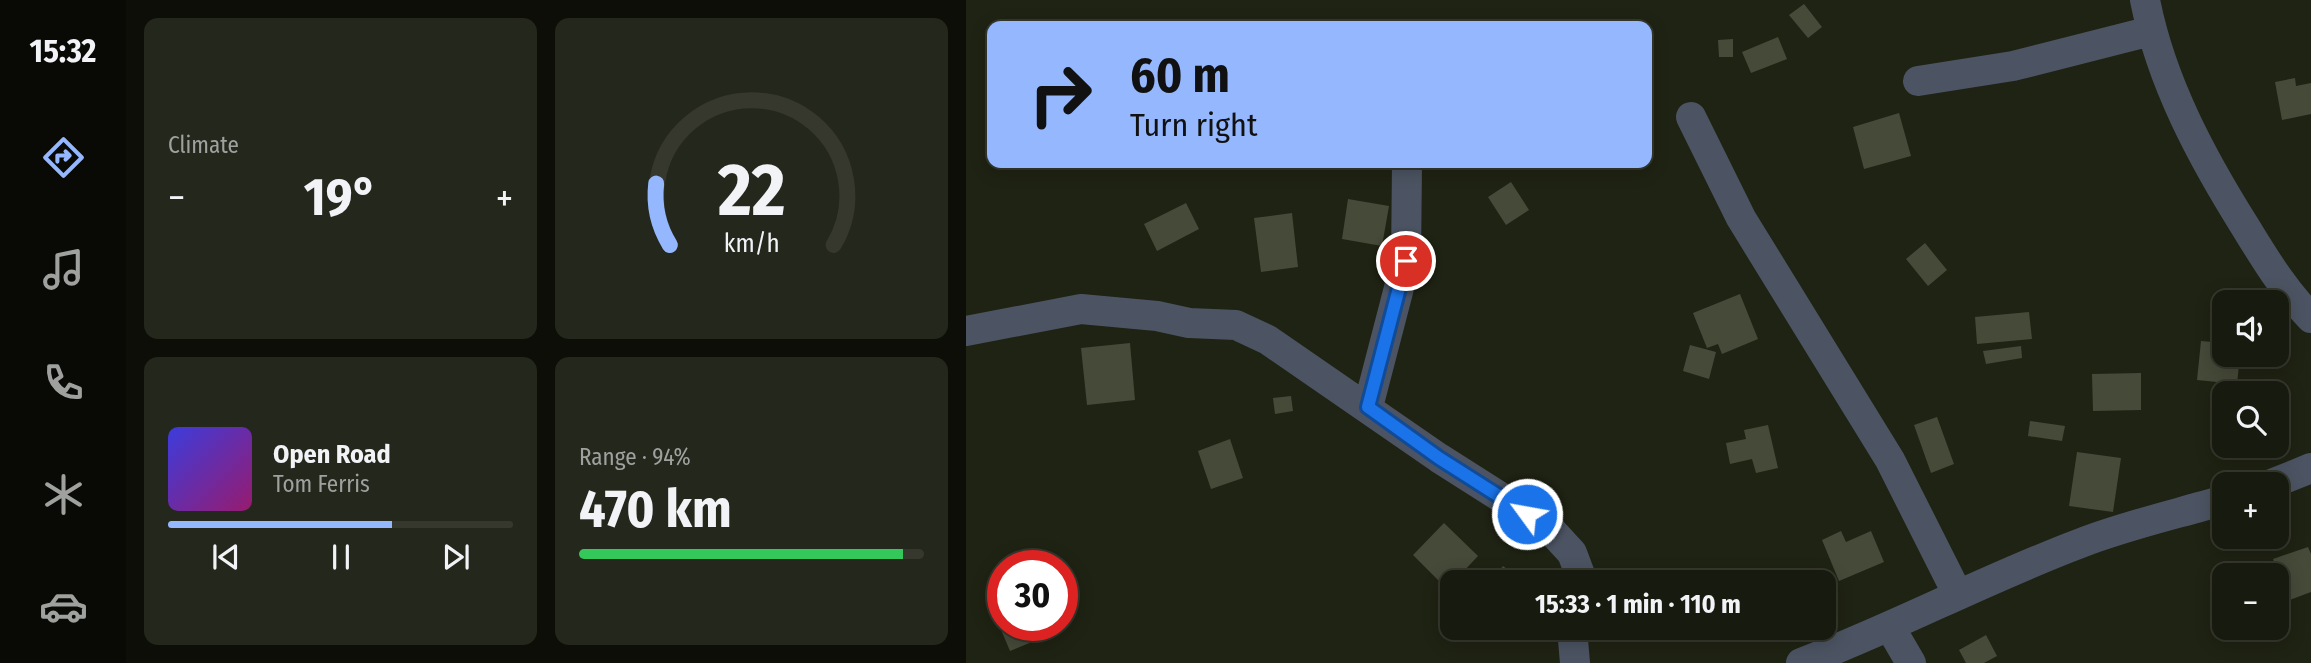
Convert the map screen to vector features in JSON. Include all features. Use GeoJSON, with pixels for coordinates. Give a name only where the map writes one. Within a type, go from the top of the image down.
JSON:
{"type":"FeatureCollection","features":[{"type":"Feature","properties":{"kind":"street"},"geometry":{"type":"LineString","coordinates":[[2145,0],[2151,31],[2178,105],[2215,180],[2284,291],[2311,318]]}},
{"type":"Feature","properties":{"kind":"street"},"geometry":{"type":"LineString","coordinates":[[1918,81],[2013,66],[2151,31]]}},
{"type":"Feature","properties":{"kind":"street"},"geometry":{"type":"LineString","coordinates":[[1691,117],[1741,218],[1890,460],[1958,595]]}},
{"type":"Feature","properties":{"kind":"street"},"geometry":{"type":"LineString","coordinates":[[1368,407],[1406,261],[1406,168]]}},
{"type":"Feature","properties":{"kind":"street"},"geometry":{"type":"LineString","coordinates":[[966,331],[1081,309],[1157,316],[1189,323],[1236,326],[1268,340],[1439,458],[1549,528],[1572,553],[1577,570]]}},
{"type":"Feature","properties":{"kind":"street"},"geometry":{"type":"LineString","coordinates":[[2289,477],[2311,468]]}},
{"type":"Feature","properties":{"kind":"street"},"geometry":{"type":"LineString","coordinates":[[1801,663],[2084,542],[2212,504]]}},
{"type":"Feature","properties":{"kind":"street"},"geometry":{"type":"LineString","coordinates":[[1890,627],[1911,663]]}},
{"type":"Feature","properties":{"kind":"street"},"geometry":{"type":"LineString","coordinates":[[1573,640],[1575,663]]}},
{"type":"Feature","properties":{"kind":"building"},"geometry":{"type":"Polygon","coordinates":[[[1804,4],[1822,27],[1808,38],[1789,15],[1804,4]]]}},
{"type":"Feature","properties":{"kind":"building"},"geometry":{"type":"Polygon","coordinates":[[[1778,37],[1787,59],[1751,73],[1742,52],[1778,37]]]}},
{"type":"Feature","properties":{"kind":"building"},"geometry":{"type":"Polygon","coordinates":[[[1733,39],[1733,57],[1719,57],[1718,40],[1733,39]]]}},
{"type":"Feature","properties":{"kind":"building"},"geometry":{"type":"Polygon","coordinates":[[[2295,78],[2296,86],[2311,83],[2311,114],[2282,120],[2275,82],[2295,78]]]}},
{"type":"Feature","properties":{"kind":"building"},"geometry":{"type":"Polygon","coordinates":[[[1899,113],[1911,156],[1864,169],[1853,127],[1899,113]]]}},
{"type":"Feature","properties":{"kind":"building"},"geometry":{"type":"Polygon","coordinates":[[[1511,182],[1529,210],[1506,225],[1488,197],[1511,182]]]}},
{"type":"Feature","properties":{"kind":"building"},"geometry":{"type":"Polygon","coordinates":[[[1348,199],[1389,206],[1382,246],[1342,239],[1348,199]]]}},
{"type":"Feature","properties":{"kind":"building"},"geometry":{"type":"Polygon","coordinates":[[[1186,203],[1199,229],[1157,251],[1144,224],[1186,203]]]}},
{"type":"Feature","properties":{"kind":"building"},"geometry":{"type":"Polygon","coordinates":[[[1292,213],[1298,267],[1261,272],[1254,218],[1292,213]]]}},
{"type":"Feature","properties":{"kind":"building"},"geometry":{"type":"Polygon","coordinates":[[[1925,243],[1947,270],[1928,286],[1906,259],[1925,243]]]}},
{"type":"Feature","properties":{"kind":"building"},"geometry":{"type":"Polygon","coordinates":[[[1740,294],[1758,339],[1722,354],[1718,344],[1707,348],[1693,313],[1740,294]]]}},
{"type":"Feature","properties":{"kind":"building"},"geometry":{"type":"Polygon","coordinates":[[[2029,312],[2032,339],[1977,344],[1975,317],[2029,312]]]}},
{"type":"Feature","properties":{"kind":"building"},"geometry":{"type":"Polygon","coordinates":[[[2201,341],[2212,342],[2212,367],[2239,367],[2237,381],[2197,380],[2201,341]]]}},
{"type":"Feature","properties":{"kind":"building"},"geometry":{"type":"Polygon","coordinates":[[[1130,343],[1135,400],[1087,405],[1081,348],[1130,343]]]}},
{"type":"Feature","properties":{"kind":"building"},"geometry":{"type":"Polygon","coordinates":[[[1690,345],[1716,352],[1709,379],[1683,371],[1690,345]]]}},
{"type":"Feature","properties":{"kind":"building"},"geometry":{"type":"Polygon","coordinates":[[[2021,346],[2022,358],[1986,364],[1983,351],[2021,346]]]}},
{"type":"Feature","properties":{"kind":"building"},"geometry":{"type":"Polygon","coordinates":[[[2141,373],[2141,410],[2093,411],[2092,374],[2141,373]]]}},
{"type":"Feature","properties":{"kind":"building"},"geometry":{"type":"Polygon","coordinates":[[[1291,396],[1293,411],[1275,414],[1273,398],[1291,396]]]}},
{"type":"Feature","properties":{"kind":"building"},"geometry":{"type":"Polygon","coordinates":[[[1937,417],[1954,464],[1931,473],[1914,425],[1937,417]]]}},
{"type":"Feature","properties":{"kind":"building"},"geometry":{"type":"Polygon","coordinates":[[[2030,421],[2065,426],[2062,441],[2028,436],[2030,421]]]}},
{"type":"Feature","properties":{"kind":"building"},"geometry":{"type":"Polygon","coordinates":[[[1768,425],[1778,468],[1756,473],[1752,459],[1730,464],[1726,443],[1746,439],[1744,430],[1768,425]]]}},
{"type":"Feature","properties":{"kind":"building"},"geometry":{"type":"Polygon","coordinates":[[[1230,439],[1243,478],[1211,489],[1198,451],[1230,439]]]}},
{"type":"Feature","properties":{"kind":"building"},"geometry":{"type":"Polygon","coordinates":[[[2077,452],[2121,458],[2113,512],[2069,506],[2077,452]]]}},
{"type":"Feature","properties":{"kind":"building"},"geometry":{"type":"Polygon","coordinates":[[[1444,523],[1478,556],[1465,570],[1440,570],[1440,582],[1413,555],[1444,523]]]}},
{"type":"Feature","properties":{"kind":"building"},"geometry":{"type":"Polygon","coordinates":[[[1841,531],[1846,542],[1871,531],[1884,562],[1839,581],[1822,540],[1841,531]]]}},
{"type":"Feature","properties":{"kind":"building"},"geometry":{"type":"Polygon","coordinates":[[[2308,547],[2311,554],[2311,592],[2289,600],[2289,563],[2274,563],[2273,559],[2308,547]]]}},
{"type":"Feature","properties":{"kind":"building"},"geometry":{"type":"Polygon","coordinates":[[[1986,635],[1997,656],[1984,663],[1966,663],[1959,650],[1986,635]]]}},
{"type":"Feature","properties":{"kind":"building"},"geometry":{"type":"Polygon","coordinates":[[[1006,641],[1034,641],[1010,651],[1006,641]]]}},
{"type":"Feature","properties":{"kind":"route"},"geometry":{"type":"LineString","coordinates":[[1406,261],[1368,407],[1439,458],[1527,514]]}}]}
